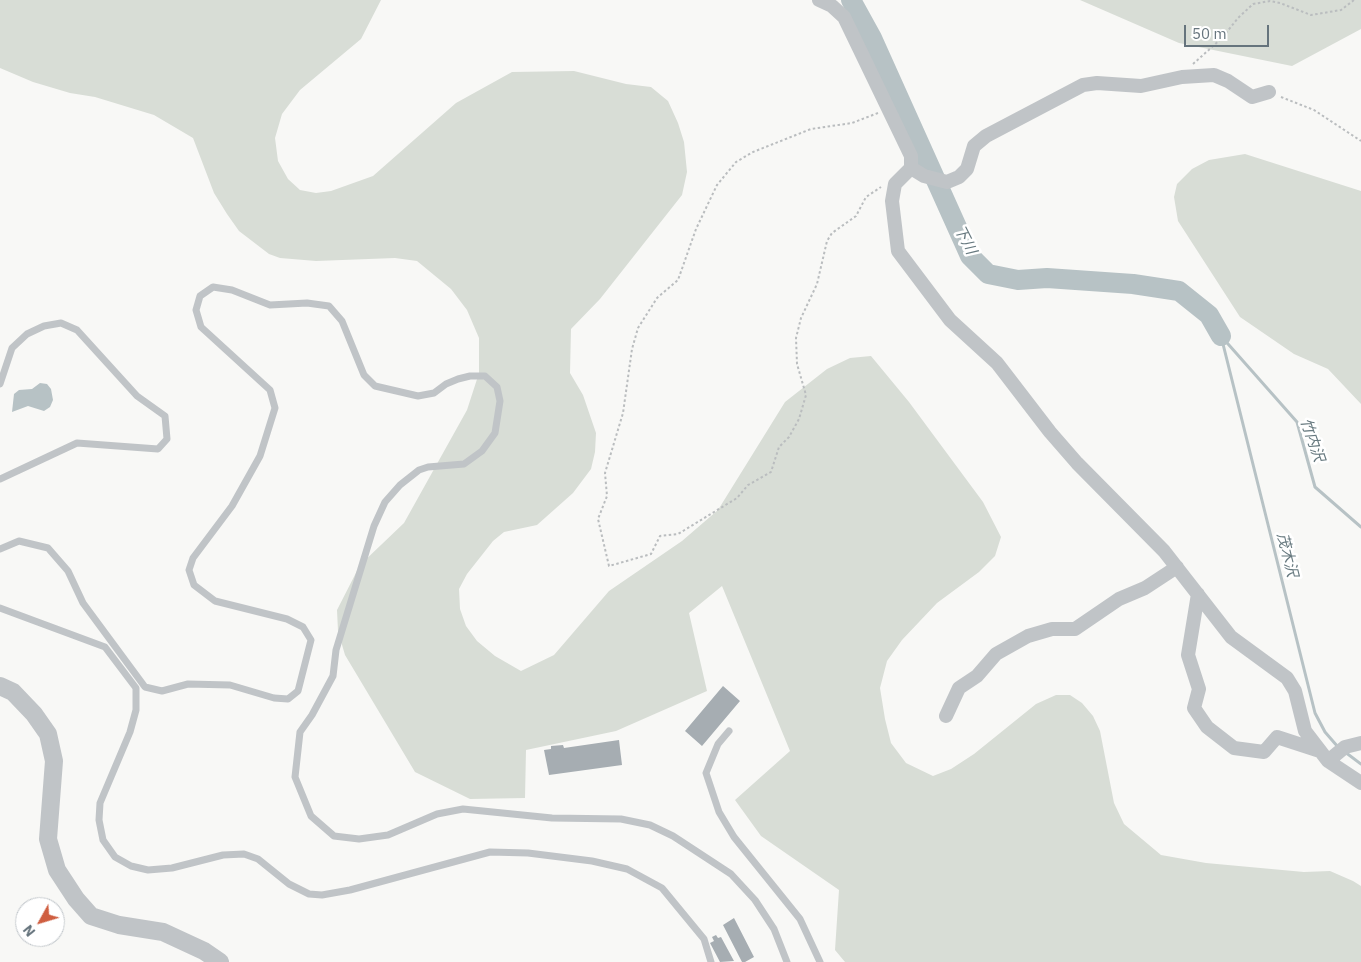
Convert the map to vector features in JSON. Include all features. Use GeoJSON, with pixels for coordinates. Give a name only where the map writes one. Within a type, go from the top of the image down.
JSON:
{"type":"FeatureCollection","features":[{"type":"Feature","properties":{"kind":"street"},"geometry":{"type":"LineString","coordinates":[[819,0],[832,6],[844,17],[889,106],[911,156],[911,168],[895,184],[892,201],[898,251],[950,320],[1004,370],[1050,432],[1083,470],[1164,551],[1231,637],[1286,678],[1295,691],[1305,731],[1324,756]]}},
{"type":"Feature","properties":{"kind":"street"},"geometry":{"type":"LineString","coordinates":[[911,168],[924,176],[947,182],[959,178],[966,169],[974,146],[986,136],[1083,85],[1097,83],[1142,86],[1182,76],[1214,75],[1228,81],[1252,97],[1269,92]]}},
{"type":"Feature","properties":{"kind":"street"},"geometry":{"type":"LineString","coordinates":[[946,716],[959,688],[976,676],[996,654],[1028,636],[1052,629],[1075,629],[1119,599],[1145,588],[1176,567]]}},
{"type":"Feature","properties":{"kind":"street"},"geometry":{"type":"LineString","coordinates":[[1198,594],[1188,655],[1199,689],[1194,708],[1207,726],[1234,748],[1264,752],[1276,737],[1324,756],[1361,783]]}},
{"type":"Feature","properties":{"kind":"street"},"geometry":{"type":"LineString","coordinates":[[0,686],[13,692],[34,714],[48,734],[54,760],[48,839],[57,870],[76,899],[91,916],[119,925],[163,932],[204,951],[220,962]]}},
{"type":"Feature","properties":{"kind":"street"},"geometry":{"type":"LineString","coordinates":[[1324,756],[1345,747],[1361,743]]}},
{"type":"Feature","properties":{"kind":"lane"},"geometry":{"type":"LineString","coordinates":[[0,549],[19,540],[48,548],[68,571],[82,603],[145,687],[162,691],[188,684],[230,685],[274,698],[288,699],[298,691],[312,640],[303,627],[287,619],[215,601],[194,585],[189,570],[193,558],[232,506],[260,456],[276,408],[270,390],[201,327],[196,310],[200,296],[213,287],[232,290],[270,305],[307,303],[329,306],[342,321],[364,375],[375,386],[418,396],[434,393],[446,384],[458,379],[470,376],[484,376],[498,387],[500,401],[495,433],[482,451],[464,464],[428,467],[419,470],[400,485],[385,502],[374,526],[336,650],[332,676],[312,715],[300,732],[294,777],[311,816],[334,836],[359,838],[388,834],[437,814],[463,810],[552,818],[621,818],[650,825],[673,836],[730,874],[755,900],[774,929],[787,962]]}},
{"type":"Feature","properties":{"kind":"lane"},"geometry":{"type":"LineString","coordinates":[[0,384],[12,348],[27,334],[44,326],[61,323],[77,330],[137,396],[166,416],[167,439],[158,449],[77,443],[0,479]]}},
{"type":"Feature","properties":{"kind":"lane"},"geometry":{"type":"LineString","coordinates":[[0,608],[105,647],[136,688],[136,710],[130,732],[100,803],[99,820],[103,840],[115,857],[131,866],[148,870],[172,868],[223,855],[244,854],[258,859],[289,884],[309,894],[322,895],[350,890],[490,852],[528,853],[592,861],[627,869],[662,888],[704,939],[711,962]]}},
{"type":"Feature","properties":{"kind":"lane"},"geometry":{"type":"LineString","coordinates":[[730,731],[718,744],[706,773],[719,812],[734,837],[800,919],[820,962]]}},
{"type":"Feature","properties":{"kind":"path"},"geometry":{"type":"LineString","coordinates":[[1182,76],[1253,4],[1270,1],[1311,15],[1341,10],[1354,0]]}},
{"type":"Feature","properties":{"kind":"path"},"geometry":{"type":"LineString","coordinates":[[1269,92],[1314,110],[1361,141]]}},
{"type":"Feature","properties":{"kind":"path"},"geometry":{"type":"LineString","coordinates":[[889,106],[881,112],[852,123],[811,129],[753,152],[736,162],[717,185],[696,229],[678,280],[657,298],[638,328],[632,349],[623,413],[605,473],[607,496],[598,519],[609,566],[651,554],[660,536],[678,534],[737,498],[748,486],[770,472],[780,447],[789,437],[799,419],[806,395],[797,364],[796,338],[801,318],[817,284],[827,241],[832,233],[856,216],[866,197],[888,184],[895,184]]}},
{"type":"Feature","properties":{"kind":"shaded area"},"geometry":{"type":"Polygon","coordinates":[[[0,0],[381,0],[361,39],[300,90],[282,114],[275,138],[278,161],[288,179],[300,190],[316,193],[331,191],[373,176],[456,103],[512,72],[574,71],[626,84],[651,87],[668,101],[684,142],[687,172],[682,195],[600,299],[571,329],[570,373],[583,395],[596,433],[595,452],[591,469],[573,493],[537,525],[504,532],[493,541],[467,574],[459,589],[460,609],[466,626],[477,641],[495,656],[521,671],[554,655],[609,591],[682,541],[718,510],[785,402],[827,369],[850,358],[871,356],[909,402],[983,502],[1001,537],[995,556],[979,572],[937,603],[902,640],[887,661],[880,688],[885,719],[891,743],[906,763],[933,776],[951,769],[974,754],[1036,704],[1056,695],[1070,695],[1082,703],[1093,716],[1100,731],[1114,803],[1124,824],[1161,855],[1206,863],[1304,872],[1330,871],[1353,881],[1361,886],[1361,962],[845,962],[835,950],[839,890],[761,836],[735,800],[790,751],[722,586],[689,613],[707,691],[616,731],[526,750],[525,798],[470,799],[415,772],[345,655],[338,631],[337,610],[360,565],[404,523],[467,410],[479,373],[479,338],[467,310],[451,289],[417,261],[395,258],[316,261],[280,258],[269,254],[239,231],[227,214],[214,193],[193,138],[154,115],[95,97],[70,93],[33,82],[0,68],[0,0]]]}},
{"type":"Feature","properties":{"kind":"shaded area"},"geometry":{"type":"Polygon","coordinates":[[[1080,0],[1361,0],[1361,29],[1292,66],[1179,43],[1080,0]]]}},
{"type":"Feature","properties":{"kind":"shaded area"},"geometry":{"type":"Polygon","coordinates":[[[1245,154],[1361,191],[1361,404],[1328,369],[1294,354],[1240,317],[1178,221],[1174,197],[1177,184],[1192,169],[1209,160],[1245,154]]]}},
{"type":"Feature","properties":{"kind":"shaded area"},"geometry":{"type":"Polygon","coordinates":[[[40,383],[47,384],[51,389],[53,400],[50,407],[44,411],[28,406],[12,412],[14,394],[19,390],[32,389],[40,383]]]}},
{"type":"Feature","properties":{"kind":"building"},"geometry":{"type":"Polygon","coordinates":[[[723,686],[740,701],[702,746],[685,731],[723,686]]]}},
{"type":"Feature","properties":{"kind":"building"},"geometry":{"type":"Polygon","coordinates":[[[619,740],[622,765],[549,775],[544,750],[551,749],[551,746],[563,745],[564,748],[619,740]]]}},
{"type":"Feature","properties":{"kind":"building"},"geometry":{"type":"Polygon","coordinates":[[[734,918],[754,957],[745,962],[742,962],[723,925],[734,918]]]}},
{"type":"Feature","properties":{"kind":"building"},"geometry":{"type":"Polygon","coordinates":[[[716,935],[718,938],[721,937],[734,961],[720,962],[710,943],[714,941],[712,937],[716,935]]]}},
{"type":"Feature","properties":{"kind":"waterway","name":"下川"},"geometry":{"type":"LineString","coordinates":[[851,0],[872,38],[970,256],[988,274],[1018,280],[1047,278],[1133,284],[1179,291],[1209,315],[1221,336]]}},
{"type":"Feature","properties":{"kind":"waterway","name":"茂木沢"},"geometry":{"type":"LineString","coordinates":[[1221,336],[1315,713],[1325,732],[1338,747]]}},
{"type":"Feature","properties":{"kind":"waterway","name":"竹内沢"},"geometry":{"type":"LineString","coordinates":[[1221,336],[1297,422],[1315,487],[1361,527]]}},
{"type":"Feature","properties":{"kind":"waterway","name":"茂木沢"},"geometry":{"type":"LineString","coordinates":[[1345,752],[1361,764]]}}]}
